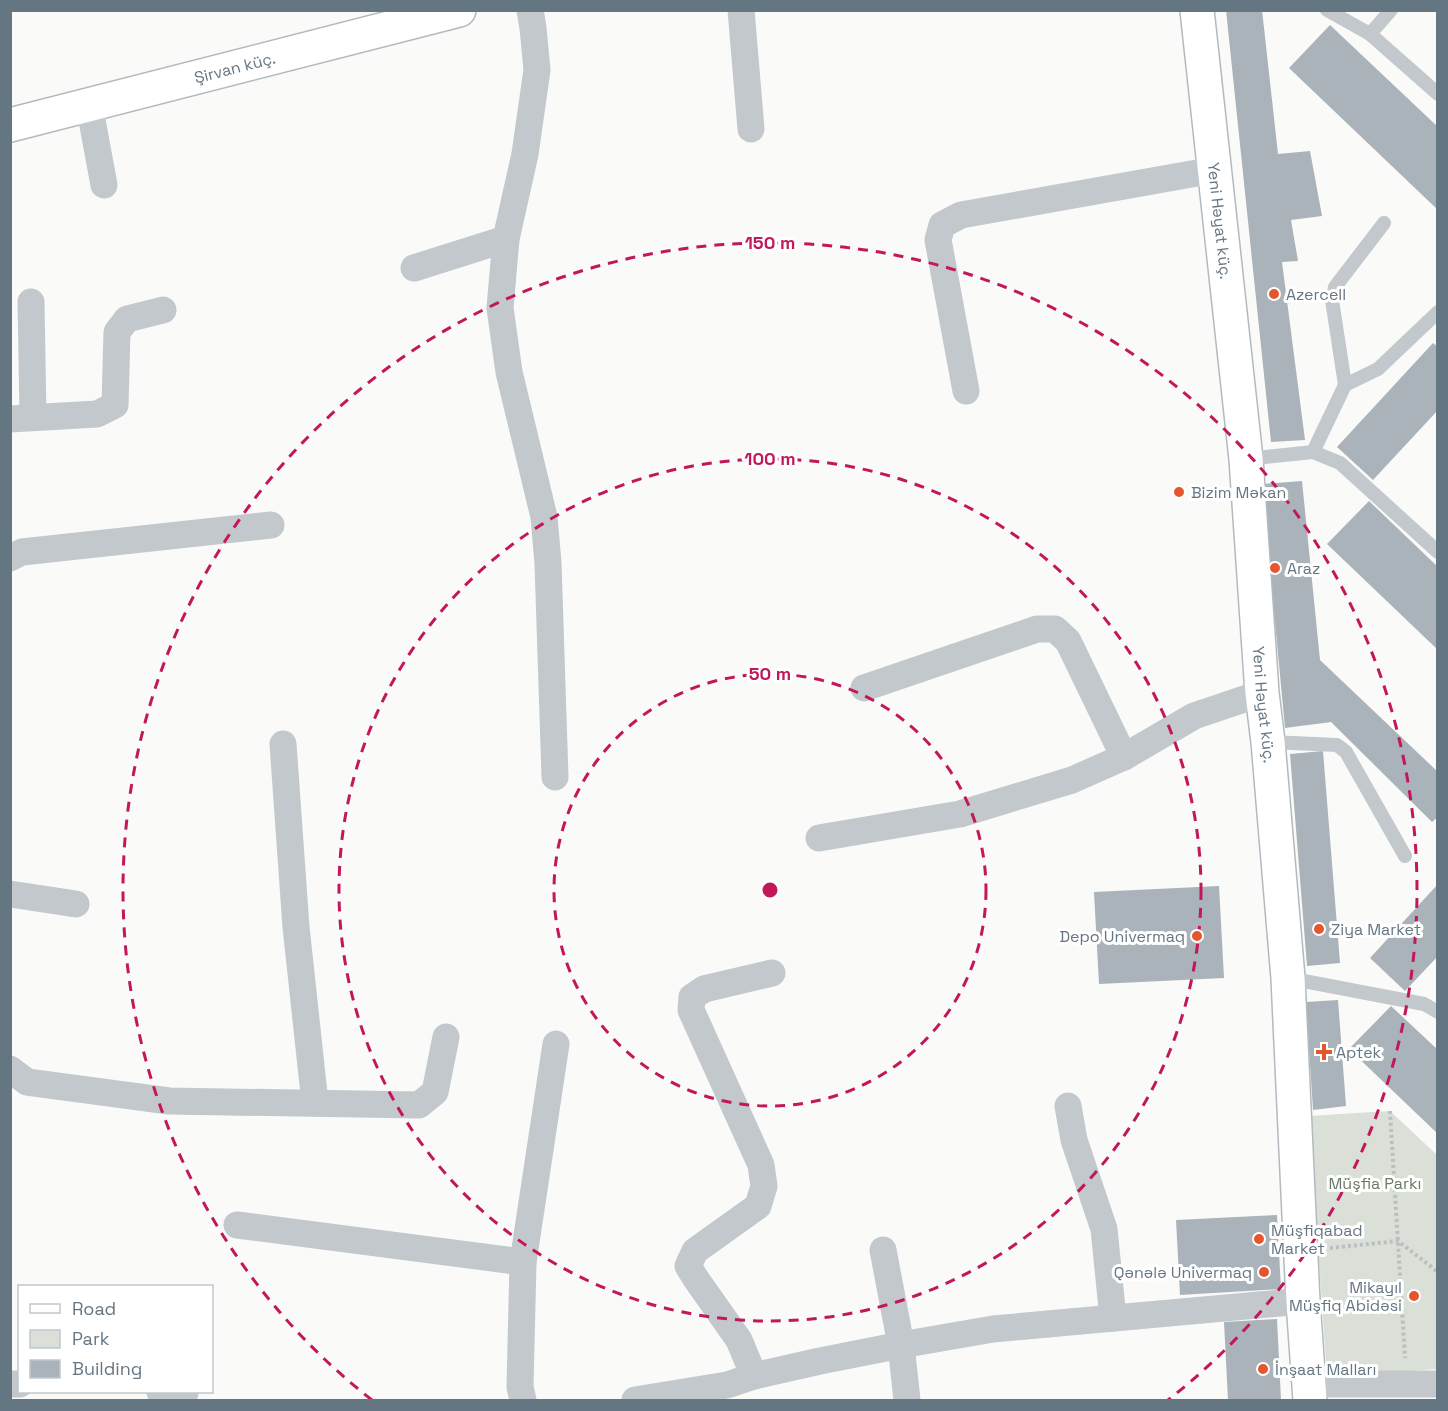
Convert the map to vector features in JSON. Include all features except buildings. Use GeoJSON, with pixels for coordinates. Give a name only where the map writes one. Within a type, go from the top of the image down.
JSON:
{"type":"FeatureCollection","features":[{"type":"Feature","properties":{"kind":"street","name":"Şirvan küç."},"geometry":{"type":"LineString","coordinates":[[10,125],[459,10]]}},
{"type":"Feature","properties":{"kind":"street"},"geometry":{"type":"LineString","coordinates":[[530,10],[537,70],[525,154],[506,239],[500,308],[510,372],[544,517],[548,563],[555,777]]}},
{"type":"Feature","properties":{"kind":"street"},"geometry":{"type":"LineString","coordinates":[[741,10],[751,129]]}},
{"type":"Feature","properties":{"kind":"street","name":"Yeni Həyat küç."},"geometry":{"type":"LineString","coordinates":[[1197,10],[1246,459],[1262,693],[1288,978],[1309,1392]]}},
{"type":"Feature","properties":{"kind":"street"},"geometry":{"type":"LineString","coordinates":[[89,104],[104,185]]}},
{"type":"Feature","properties":{"kind":"street"},"geometry":{"type":"LineString","coordinates":[[966,391],[938,240],[942,225],[961,215],[1214,170]]}},
{"type":"Feature","properties":{"kind":"street"},"geometry":{"type":"LineString","coordinates":[[414,268],[506,239]]}},
{"type":"Feature","properties":{"kind":"street"},"geometry":{"type":"LineString","coordinates":[[31,302],[22,418],[98,414],[114,405],[117,332],[127,319],[163,310]]}},
{"type":"Feature","properties":{"kind":"street"},"geometry":{"type":"LineString","coordinates":[[10,558],[22,552],[271,525]]}},
{"type":"Feature","properties":{"kind":"street"},"geometry":{"type":"LineString","coordinates":[[864,688],[1036,629],[1055,629],[1068,640],[1124,757]]}},
{"type":"Feature","properties":{"kind":"street"},"geometry":{"type":"LineString","coordinates":[[819,838],[960,814],[1072,780],[1124,757],[1194,716],[1262,693]]}},
{"type":"Feature","properties":{"kind":"street"},"geometry":{"type":"LineString","coordinates":[[283,744],[296,927],[315,1103]]}},
{"type":"Feature","properties":{"kind":"street"},"geometry":{"type":"LineString","coordinates":[[10,894],[76,904]]}},
{"type":"Feature","properties":{"kind":"street"},"geometry":{"type":"LineString","coordinates":[[754,1376],[739,1340],[688,1266],[694,1251],[758,1206],[764,1186],[761,1166],[691,1010],[692,997],[704,989],[772,973]]}},
{"type":"Feature","properties":{"kind":"street"},"geometry":{"type":"LineString","coordinates":[[10,1069],[27,1082],[169,1101],[419,1105],[435,1092],[446,1037]]}},
{"type":"Feature","properties":{"kind":"street"},"geometry":{"type":"LineString","coordinates":[[523,1401],[520,1387],[523,1262],[556,1044]]}},
{"type":"Feature","properties":{"kind":"street"},"geometry":{"type":"LineString","coordinates":[[1068,1106],[1074,1140],[1104,1229],[1113,1318]]}},
{"type":"Feature","properties":{"kind":"street"},"geometry":{"type":"LineString","coordinates":[[237,1225],[523,1262]]}},
{"type":"Feature","properties":{"kind":"street"},"geometry":{"type":"LineString","coordinates":[[883,1250],[901,1345],[907,1401]]}},
{"type":"Feature","properties":{"kind":"street"},"geometry":{"type":"LineString","coordinates":[[635,1401],[729,1393],[754,1376],[901,1345],[993,1329],[1303,1301]]}},
{"type":"Feature","properties":{"kind":"street"},"geometry":{"type":"LineString","coordinates":[[1309,1392],[1437,1384]]}},
{"type":"Feature","properties":{"kind":"lane"},"geometry":{"type":"LineString","coordinates":[[1327,10],[1370,34],[1437,94]]}},
{"type":"Feature","properties":{"kind":"lane"},"geometry":{"type":"LineString","coordinates":[[1370,34],[1391,10]]}},
{"type":"Feature","properties":{"kind":"lane"},"geometry":{"type":"LineString","coordinates":[[1313,453],[1345,385],[1332,300],[1335,287],[1384,223]]}},
{"type":"Feature","properties":{"kind":"lane"},"geometry":{"type":"LineString","coordinates":[[1345,385],[1378,369],[1437,312]]}},
{"type":"Feature","properties":{"kind":"lane"},"geometry":{"type":"LineString","coordinates":[[1246,459],[1313,453],[1340,464],[1437,552]]}},
{"type":"Feature","properties":{"kind":"lane"},"geometry":{"type":"LineString","coordinates":[[1268,742],[1337,745],[1346,752],[1405,856]]}},
{"type":"Feature","properties":{"kind":"lane"},"geometry":{"type":"LineString","coordinates":[[1288,978],[1424,1004],[1437,1012]]}},
{"type":"Feature","properties":{"kind":"path"},"geometry":{"type":"LineString","coordinates":[[1390,1111],[1406,1371],[1401,1385]]}},
{"type":"Feature","properties":{"kind":"path"},"geometry":{"type":"LineString","coordinates":[[1329,1248],[1398,1241],[1437,1272]]}},
{"type":"Feature","properties":{"kind":"green space","name":"Müşfia Parkı"},"geometry":{"type":"Polygon","coordinates":[[[1390,1111],[1437,1155],[1437,1369],[1327,1377],[1309,1116],[1390,1111]]]}},
{"type":"Feature","properties":{"kind":"place","name":"Azercell"},"geometry":{"type":"Point","coordinates":[1274,294]}},
{"type":"Feature","properties":{"kind":"place","name":"Bizim Məkan"},"geometry":{"type":"Point","coordinates":[1179,492]}},
{"type":"Feature","properties":{"kind":"place","name":"Araz"},"geometry":{"type":"Point","coordinates":[1275,568]}},
{"type":"Feature","properties":{"kind":"place","name":"Ziya Market"},"geometry":{"type":"Point","coordinates":[1319,929]}},
{"type":"Feature","properties":{"kind":"place","name":"Depo Univermaq"},"geometry":{"type":"Point","coordinates":[1197,936]}},
{"type":"Feature","properties":{"kind":"place","name":"Aptek"},"geometry":{"type":"Point","coordinates":[1324,1052]}},
{"type":"Feature","properties":{"kind":"place","name":"Müşfiqabad Market"},"geometry":{"type":"Point","coordinates":[1259,1239]}},
{"type":"Feature","properties":{"kind":"place","name":"Qənələ Univermaq"},"geometry":{"type":"Point","coordinates":[1264,1272]}},
{"type":"Feature","properties":{"kind":"place","name":"Mikayıl Müşfiq Abidəsi"},"geometry":{"type":"Point","coordinates":[1414,1296]}},
{"type":"Feature","properties":{"kind":"place","name":"İnşaat Malları"},"geometry":{"type":"Point","coordinates":[1263,1369]}}]}
